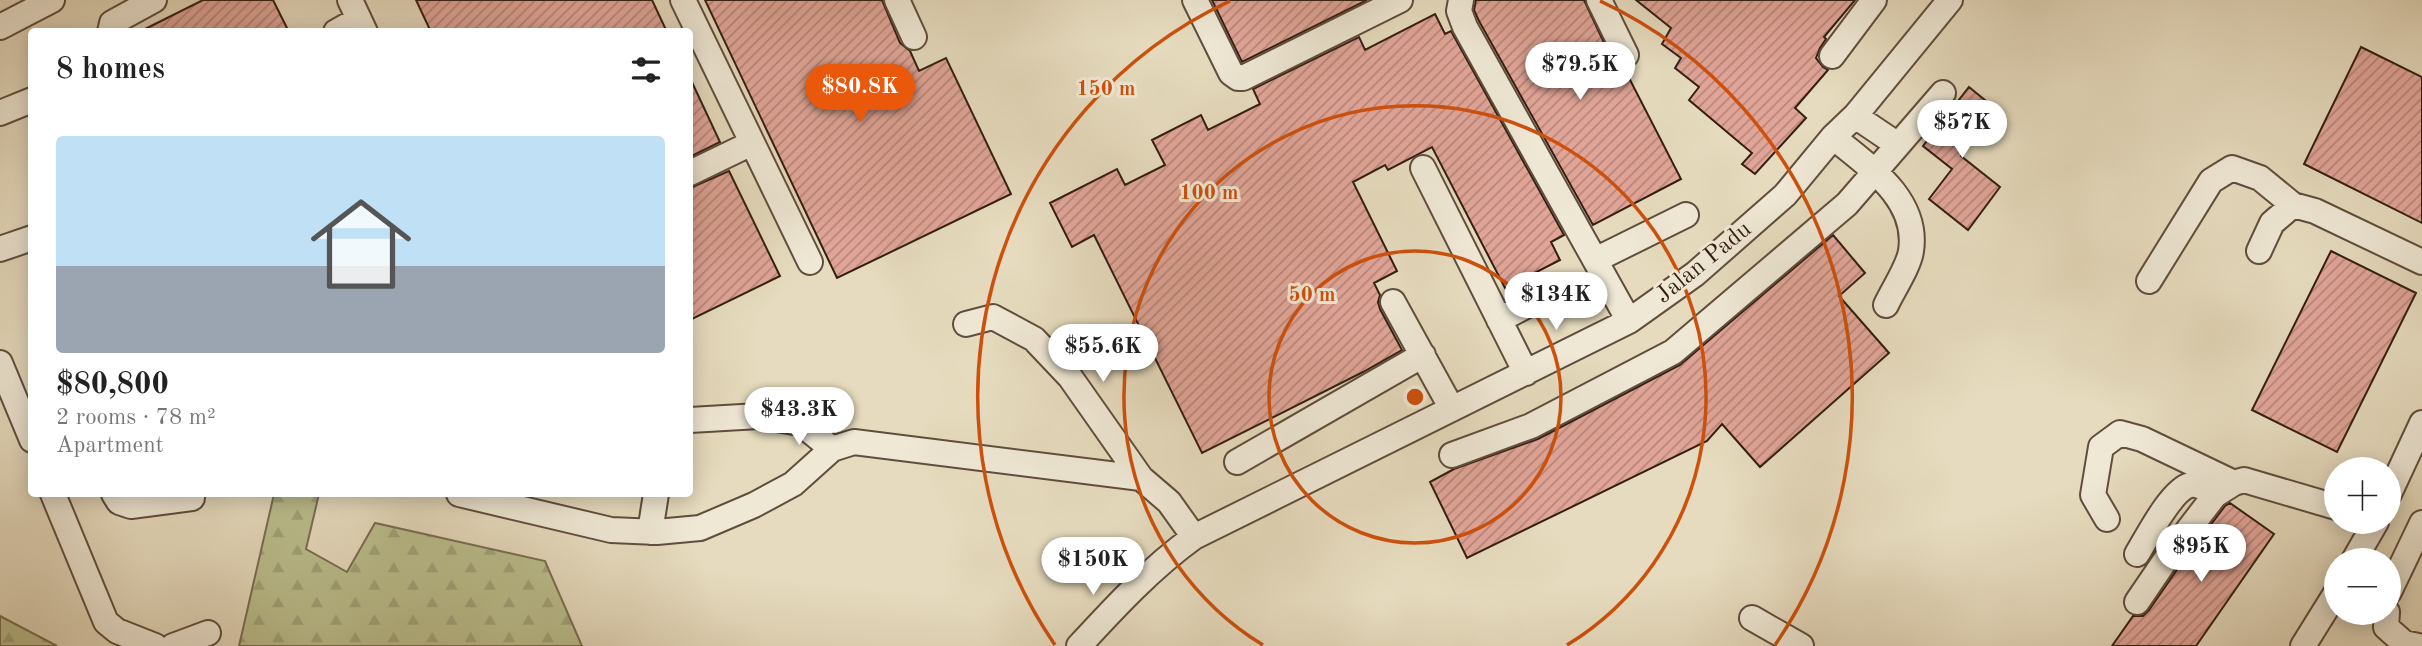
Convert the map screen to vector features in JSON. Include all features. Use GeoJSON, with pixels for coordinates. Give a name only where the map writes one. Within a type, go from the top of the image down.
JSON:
{"type":"FeatureCollection","features":[{"type":"Feature","properties":{"kind":"street"},"geometry":{"type":"LineString","coordinates":[[0,27],[52,0]]}},
{"type":"Feature","properties":{"kind":"street"},"geometry":{"type":"LineString","coordinates":[[111,28],[112,23],[153,0]]}},
{"type":"Feature","properties":{"kind":"street"},"geometry":{"type":"LineString","coordinates":[[683,0],[810,262]]}},
{"type":"Feature","properties":{"kind":"street"},"geometry":{"type":"LineString","coordinates":[[897,0],[914,37]]}},
{"type":"Feature","properties":{"kind":"street"},"geometry":{"type":"LineString","coordinates":[[1195,0],[1231,73],[1243,78],[1400,0]]}},
{"type":"Feature","properties":{"kind":"street"},"geometry":{"type":"LineString","coordinates":[[1461,0],[1459,11],[1465,27],[1629,321]]}},
{"type":"Feature","properties":{"kind":"street"},"geometry":{"type":"LineString","coordinates":[[1598,0],[1626,55]]}},
{"type":"Feature","properties":{"kind":"street"},"geometry":{"type":"LineString","coordinates":[[1832,56],[1874,0]]}},
{"type":"Feature","properties":{"kind":"street","name":"Jalan Padu"},"geometry":{"type":"LineString","coordinates":[[1079,646],[1122,599],[1171,553],[1194,537],[1629,321],[1695,274],[1785,195],[1833,137],[1855,116],[1943,3]]}},
{"type":"Feature","properties":{"kind":"street"},"geometry":{"type":"LineString","coordinates":[[342,28],[358,17]]}},
{"type":"Feature","properties":{"kind":"street"},"geometry":{"type":"LineString","coordinates":[[1452,455],[1531,426],[1673,352],[1847,204],[1943,93]]}},
{"type":"Feature","properties":{"kind":"street"},"geometry":{"type":"LineString","coordinates":[[0,113],[28,102]]}},
{"type":"Feature","properties":{"kind":"street"},"geometry":{"type":"LineString","coordinates":[[1855,116],[1898,145]]}},
{"type":"Feature","properties":{"kind":"street"},"geometry":{"type":"LineString","coordinates":[[1833,137],[1875,171],[1897,195],[1910,219],[1912,252],[1886,305]]}},
{"type":"Feature","properties":{"kind":"street"},"geometry":{"type":"LineString","coordinates":[[693,172],[752,143]]}},
{"type":"Feature","properties":{"kind":"street"},"geometry":{"type":"LineString","coordinates":[[1423,167],[1525,373]]}},
{"type":"Feature","properties":{"kind":"street"},"geometry":{"type":"LineString","coordinates":[[2149,281],[2211,181],[2232,167],[2260,178],[2292,205],[2315,211],[2422,262]]}},
{"type":"Feature","properties":{"kind":"street"},"geometry":{"type":"LineString","coordinates":[[2259,251],[2272,223],[2292,205]]}},
{"type":"Feature","properties":{"kind":"street"},"geometry":{"type":"LineString","coordinates":[[1595,260],[1686,215]]}},
{"type":"Feature","properties":{"kind":"street"},"geometry":{"type":"LineString","coordinates":[[0,249],[28,239]]}},
{"type":"Feature","properties":{"kind":"street"},"geometry":{"type":"LineString","coordinates":[[1499,320],[1560,288]]}},
{"type":"Feature","properties":{"kind":"street"},"geometry":{"type":"LineString","coordinates":[[1393,302],[1452,410]]}},
{"type":"Feature","properties":{"kind":"street"},"geometry":{"type":"LineString","coordinates":[[966,324],[993,317],[1034,339],[1070,377],[1141,478],[1169,502],[1194,537]]}},
{"type":"Feature","properties":{"kind":"street"},"geometry":{"type":"LineString","coordinates":[[1237,462],[1423,355]]}},
{"type":"Feature","properties":{"kind":"street"},"geometry":{"type":"LineString","coordinates":[[0,363],[28,430]]}},
{"type":"Feature","properties":{"kind":"street"},"geometry":{"type":"LineString","coordinates":[[693,420],[759,416],[800,423],[832,449]]}},
{"type":"Feature","properties":{"kind":"street"},"geometry":{"type":"LineString","coordinates":[[2401,468],[2422,422]]}},
{"type":"Feature","properties":{"kind":"street"},"geometry":{"type":"LineString","coordinates":[[2107,519],[2093,495],[2101,447],[2120,433],[2142,439],[2225,489]]}},
{"type":"Feature","properties":{"kind":"street"},"geometry":{"type":"LineString","coordinates":[[472,497],[611,530],[650,532],[700,528],[754,505],[793,484],[832,449],[854,442],[881,443],[1141,478]]}},
{"type":"Feature","properties":{"kind":"street"},"geometry":{"type":"LineString","coordinates":[[2137,602],[2169,555],[2225,489],[2244,480],[2324,503]]}},
{"type":"Feature","properties":{"kind":"street"},"geometry":{"type":"LineString","coordinates":[[2137,554],[2174,496],[2189,485],[2225,489]]}},
{"type":"Feature","properties":{"kind":"street"},"geometry":{"type":"LineString","coordinates":[[54,497],[106,622],[117,631],[155,646]]}},
{"type":"Feature","properties":{"kind":"street"},"geometry":{"type":"LineString","coordinates":[[116,497],[119,502],[131,506],[192,498]]}},
{"type":"Feature","properties":{"kind":"street"},"geometry":{"type":"LineString","coordinates":[[650,532],[656,497]]}},
{"type":"Feature","properties":{"kind":"street"},"geometry":{"type":"LineString","coordinates":[[2401,567],[2422,523]]}},
{"type":"Feature","properties":{"kind":"street"},"geometry":{"type":"LineString","coordinates":[[2303,646],[2324,612]]}},
{"type":"Feature","properties":{"kind":"street"},"geometry":{"type":"LineString","coordinates":[[1752,618],[1801,646]]}},
{"type":"Feature","properties":{"kind":"street"},"geometry":{"type":"LineString","coordinates":[[2386,625],[2404,643],[2418,646]]}},
{"type":"Feature","properties":{"kind":"street"},"geometry":{"type":"LineString","coordinates":[[173,646],[208,633]]}},
{"type":"Feature","properties":{"kind":"green space"},"geometry":{"type":"Polygon","coordinates":[[[273,497],[318,497],[306,549],[347,572],[375,523],[545,561],[582,646],[239,646],[273,497]]]}},
{"type":"Feature","properties":{"kind":"green space"},"geometry":{"type":"Polygon","coordinates":[[[0,616],[57,646],[0,646],[0,616]]]}},
{"type":"Feature","properties":{"kind":"building"},"geometry":{"type":"Polygon","coordinates":[[[203,0],[273,0],[287,28],[147,28],[203,0]]]}},
{"type":"Feature","properties":{"kind":"building"},"geometry":{"type":"Polygon","coordinates":[[[416,0],[652,0],[665,28],[429,28],[416,0]]]}},
{"type":"Feature","properties":{"kind":"building"},"geometry":{"type":"Polygon","coordinates":[[[705,0],[882,0],[900,43],[910,51],[919,71],[946,58],[1011,194],[837,278],[705,0]]]}},
{"type":"Feature","properties":{"kind":"building"},"geometry":{"type":"Polygon","coordinates":[[[1212,0],[1367,0],[1242,62],[1212,0]]]}},
{"type":"Feature","properties":{"kind":"building"},"geometry":{"type":"Polygon","coordinates":[[[1476,0],[1584,0],[1613,62],[1618,68],[1625,70],[1681,179],[1593,225],[1479,21],[1474,10],[1476,0]]]}},
{"type":"Feature","properties":{"kind":"building"},"geometry":{"type":"Polygon","coordinates":[[[1636,0],[1855,0],[1824,37],[1826,39],[1816,58],[1828,70],[1795,108],[1806,118],[1755,174],[1742,164],[1752,153],[1689,100],[1699,87],[1675,68],[1681,58],[1662,44],[1671,28],[1636,0]]]}},
{"type":"Feature","properties":{"kind":"building"},"geometry":{"type":"Polygon","coordinates":[[[1435,14],[1445,34],[1451,31],[1564,235],[1551,242],[1560,260],[1505,288],[1432,147],[1388,170],[1385,165],[1353,182],[1397,271],[1374,283],[1380,295],[1380,309],[1402,350],[1202,453],[1094,235],[1072,247],[1050,203],[1117,169],[1125,185],[1165,165],[1152,140],[1201,115],[1208,130],[1260,104],[1253,89],[1359,37],[1365,50],[1435,14]]]}},
{"type":"Feature","properties":{"kind":"building"},"geometry":{"type":"Polygon","coordinates":[[[2361,47],[2422,77],[2422,223],[2304,164],[2361,47]]]}},
{"type":"Feature","properties":{"kind":"building"},"geometry":{"type":"Polygon","coordinates":[[[693,84],[720,142],[693,156],[693,84]]]}},
{"type":"Feature","properties":{"kind":"building"},"geometry":{"type":"Polygon","coordinates":[[[1969,87],[1997,110],[1961,156],[2000,187],[1968,230],[1929,199],[1952,169],[1923,146],[1969,87]]]}},
{"type":"Feature","properties":{"kind":"building"},"geometry":{"type":"Polygon","coordinates":[[[729,171],[780,276],[693,319],[693,187],[729,171]]]}},
{"type":"Feature","properties":{"kind":"building"},"geometry":{"type":"Polygon","coordinates":[[[1833,235],[1865,273],[1839,296],[1889,353],[1760,467],[1722,424],[1707,441],[1467,558],[1430,482],[1454,469],[1538,439],[1680,365],[1833,235]]]}},
{"type":"Feature","properties":{"kind":"building"},"geometry":{"type":"Polygon","coordinates":[[[2331,251],[2416,293],[2337,452],[2252,410],[2331,251]]]}},
{"type":"Feature","properties":{"kind":"building"},"geometry":{"type":"Polygon","coordinates":[[[2230,503],[2274,534],[2196,646],[2112,646],[2133,616],[2143,616],[2149,610],[2181,564],[2230,503]]]}}]}
